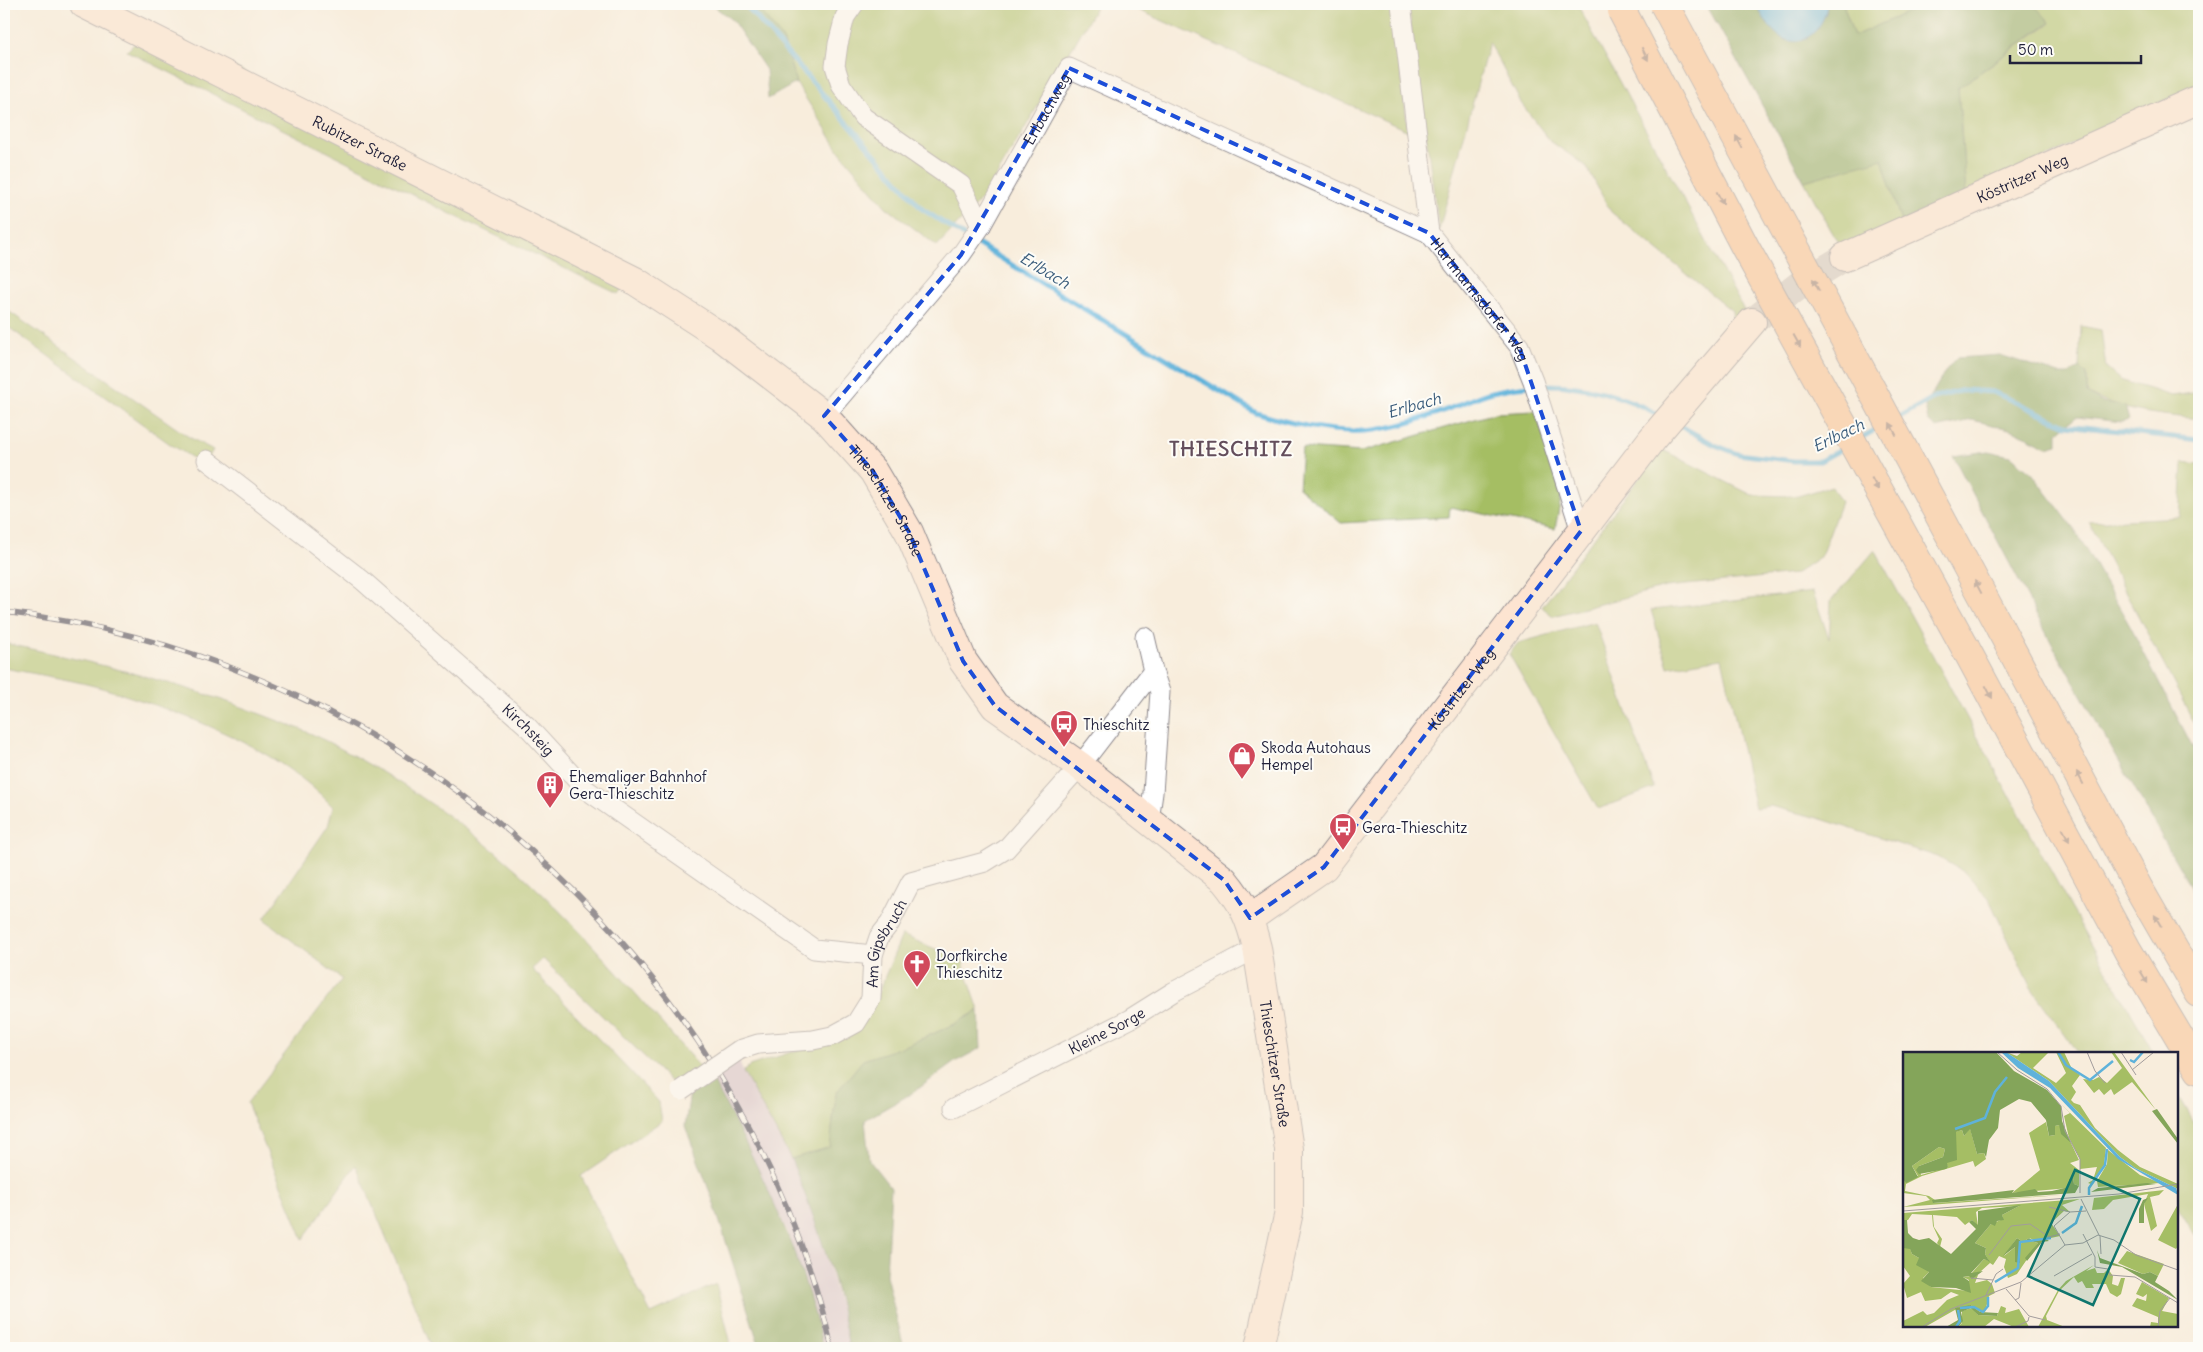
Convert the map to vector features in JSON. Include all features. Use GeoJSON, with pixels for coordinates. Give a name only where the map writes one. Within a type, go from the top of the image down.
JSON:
{"type":"FeatureCollection","features":[{"type":"Feature","properties":{"kind":"highway"},"geometry":{"type":"LineString","coordinates":[[1664,4],[2140,889],[2199,994]]}},
{"type":"Feature","properties":{"kind":"highway"},"geometry":{"type":"LineString","coordinates":[[1621,7],[1744,244],[1966,649],[2128,951],[2199,1070]]}},
{"type":"Feature","properties":{"kind":"main road","name":"Rubitzer Straße"},"geometry":{"type":"LineString","coordinates":[[84,4],[635,281]]}},
{"type":"Feature","properties":{"kind":"main road","name":"Köstritzer Weg"},"geometry":{"type":"LineString","coordinates":[[1845,257],[2199,99]]}},
{"type":"Feature","properties":{"kind":"main road","name":"Thieschitzer Straße"},"geometry":{"type":"LineString","coordinates":[[635,281],[720,336],[824,416],[873,472],[909,532],[963,661],[995,706],[1080,766],[1224,880],[1240,900],[1250,918],[1257,948],[1289,1149],[1290,1212],[1259,1348]]}},
{"type":"Feature","properties":{"kind":"main road","name":"Köstritzer Weg"},"geometry":{"type":"LineString","coordinates":[[1250,918],[1324,868],[1652,439],[1685,398],[1752,322]]}},
{"type":"Feature","properties":{"kind":"street"},"geometry":{"type":"LineString","coordinates":[[854,4],[845,18],[838,44],[835,66],[841,85],[863,117],[961,185],[978,230]]}},
{"type":"Feature","properties":{"kind":"street","name":"Hartmannsdorfer Weg"},"geometry":{"type":"LineString","coordinates":[[1401,4],[1429,233],[1519,346],[1533,381],[1581,531]]}},
{"type":"Feature","properties":{"kind":"street","name":"Erlbachweg"},"geometry":{"type":"LineString","coordinates":[[824,416],[961,255],[978,230],[1069,68],[1429,233]]}},
{"type":"Feature","properties":{"kind":"street","name":"Kirchsteig"},"geometry":{"type":"LineString","coordinates":[[207,460],[362,580],[526,725],[584,788],[814,949],[873,955]]}},
{"type":"Feature","properties":{"kind":"street"},"geometry":{"type":"LineString","coordinates":[[1144,637],[1160,692],[1153,793],[1149,821]]}},
{"type":"Feature","properties":{"kind":"street"},"geometry":{"type":"LineString","coordinates":[[1080,766],[1153,671]]}},
{"type":"Feature","properties":{"kind":"street","name":"Am Gipsbruch"},"geometry":{"type":"LineString","coordinates":[[681,1090],[739,1050],[758,1044],[812,1040],[832,1036],[856,1023],[871,999],[873,955],[879,936],[890,923],[912,882],[986,862],[1006,849],[1080,766]]}},
{"type":"Feature","properties":{"kind":"street","name":"Kleine Sorge"},"geometry":{"type":"LineString","coordinates":[[954,1108],[1130,1018],[1173,992],[1257,948]]}},
{"type":"Feature","properties":{"kind":"highlighted area"},"geometry":{"type":"Polygon","coordinates":[[[1069,68],[1429,233],[1519,346],[1581,531],[1324,867],[1250,918],[1224,880],[995,706],[963,661],[909,532],[873,471],[824,416],[961,255],[1069,68]]]}},
{"type":"Feature","properties":{"kind":"shaded area"},"geometry":{"type":"Polygon","coordinates":[[[739,1060],[743,1072],[791,1159],[815,1218],[845,1325],[849,1348],[823,1348],[817,1321],[787,1230],[745,1141],[711,1077],[739,1060]]]}},
{"type":"Feature","properties":{"kind":"green space"},"geometry":{"type":"Polygon","coordinates":[[[711,4],[755,4],[783,40],[796,83],[768,99],[766,70],[733,21],[711,4]]]}},
{"type":"Feature","properties":{"kind":"green space"},"geometry":{"type":"Polygon","coordinates":[[[755,4],[1098,4],[986,194],[937,246],[886,207],[840,152],[796,83],[783,40],[755,4]]]}},
{"type":"Feature","properties":{"kind":"green space"},"geometry":{"type":"Polygon","coordinates":[[[1125,4],[1393,4],[1408,131],[1125,4]]]}},
{"type":"Feature","properties":{"kind":"green space"},"geometry":{"type":"Polygon","coordinates":[[[1408,4],[1577,4],[1745,312],[1733,323],[1732,311],[1611,212],[1586,166],[1550,141],[1521,103],[1489,42],[1439,230],[1408,4]]]}},
{"type":"Feature","properties":{"kind":"green space"},"geometry":{"type":"Polygon","coordinates":[[[1706,4],[1756,4],[1768,25],[1826,14],[1827,4],[1843,4],[1854,36],[1926,4],[2033,4],[2050,22],[1958,88],[1966,195],[1901,222],[1882,159],[1804,181],[1706,4]]]}},
{"type":"Feature","properties":{"kind":"green space"},"geometry":{"type":"Polygon","coordinates":[[[1843,4],[1926,4],[1854,36],[1843,4]]]}},
{"type":"Feature","properties":{"kind":"green space"},"geometry":{"type":"Polygon","coordinates":[[[2033,4],[2199,4],[2199,84],[1966,195],[1958,88],[2050,23],[2033,4]]]}},
{"type":"Feature","properties":{"kind":"green space"},"geometry":{"type":"Polygon","coordinates":[[[152,26],[637,269],[618,294],[453,215],[127,51],[152,26]]]}},
{"type":"Feature","properties":{"kind":"green space"},"geometry":{"type":"Polygon","coordinates":[[[1882,158],[1901,222],[1842,250],[1804,181],[1882,158]]]}},
{"type":"Feature","properties":{"kind":"green space"},"geometry":{"type":"Polygon","coordinates":[[[4,308],[189,437],[213,450],[204,465],[170,444],[4,324],[4,308]]]}},
{"type":"Feature","properties":{"kind":"green space"},"geometry":{"type":"Polygon","coordinates":[[[2081,326],[2101,330],[2106,368],[2120,380],[2172,396],[2199,392],[2199,419],[2127,409],[2087,393],[2087,374],[2079,368],[2081,326]]]}},
{"type":"Feature","properties":{"kind":"green space"},"geometry":{"type":"Polygon","coordinates":[[[2000,355],[2059,374],[2069,374],[2079,368],[2087,374],[2087,393],[2103,403],[2125,406],[2129,420],[2122,422],[2076,417],[2058,432],[2058,444],[2047,447],[2013,430],[1972,420],[1936,428],[1928,421],[1925,406],[1946,370],[1956,358],[2000,355]]]}},
{"type":"Feature","properties":{"kind":"green space"},"geometry":{"type":"Polygon","coordinates":[[[1535,411],[1562,493],[1555,529],[1450,507],[1449,517],[1341,523],[1299,488],[1302,448],[1361,452],[1496,413],[1535,411]]]}},
{"type":"Feature","properties":{"kind":"green space"},"geometry":{"type":"Polygon","coordinates":[[[1661,449],[1752,495],[1798,496],[1832,486],[1841,502],[1821,556],[1795,574],[1666,587],[1553,616],[1542,607],[1661,449]]]}},
{"type":"Feature","properties":{"kind":"green space"},"geometry":{"type":"Polygon","coordinates":[[[1988,451],[2011,456],[2032,473],[2075,530],[2130,626],[2199,759],[2199,902],[2052,644],[1953,456],[1988,451]]]}},
{"type":"Feature","properties":{"kind":"green space"},"geometry":{"type":"Polygon","coordinates":[[[2183,462],[2199,464],[2199,732],[2089,522],[2180,517],[2183,462]]]}},
{"type":"Feature","properties":{"kind":"green space"},"geometry":{"type":"Polygon","coordinates":[[[1875,550],[2069,904],[2153,1052],[2077,1052],[2030,986],[1989,899],[1964,872],[1938,857],[1818,818],[1770,806],[1755,808],[1722,658],[1668,667],[1651,610],[1813,592],[1829,639],[1831,601],[1875,550]]]}},
{"type":"Feature","properties":{"kind":"green space"},"geometry":{"type":"Polygon","coordinates":[[[1595,622],[1654,788],[1598,809],[1509,654],[1518,643],[1595,622]]]}},
{"type":"Feature","properties":{"kind":"green space"},"geometry":{"type":"Polygon","coordinates":[[[4,643],[102,665],[199,692],[308,732],[395,780],[448,815],[520,873],[544,896],[613,968],[701,1068],[678,1089],[543,959],[532,969],[659,1102],[662,1121],[581,1176],[651,1314],[716,1284],[730,1340],[728,1348],[432,1348],[356,1165],[303,1239],[247,1103],[342,979],[264,919],[328,826],[333,807],[311,786],[286,767],[231,736],[201,723],[141,700],[99,687],[4,668],[4,643]]]}},
{"type":"Feature","properties":{"kind":"green space"},"geometry":{"type":"Polygon","coordinates":[[[902,935],[962,960],[979,1010],[953,1025],[905,1046],[863,1060],[836,1093],[830,1148],[791,1159],[743,1072],[749,1066],[837,1037],[874,1003],[902,935]]]}},
{"type":"Feature","properties":{"kind":"green space"},"geometry":{"type":"Polygon","coordinates":[[[979,1010],[981,1048],[955,1062],[914,1092],[865,1120],[869,1160],[891,1188],[886,1275],[904,1348],[849,1348],[839,1300],[825,1252],[791,1159],[830,1147],[836,1093],[863,1060],[905,1046],[953,1025],[979,1010]]]}},
{"type":"Feature","properties":{"kind":"green space"},"geometry":{"type":"Polygon","coordinates":[[[711,1077],[745,1142],[776,1208],[803,1277],[823,1348],[761,1348],[759,1345],[712,1198],[685,1126],[690,1092],[711,1077]]]}},
{"type":"Feature","properties":{"kind":"green space"},"geometry":{"type":"Polygon","coordinates":[[[2178,1095],[2199,1130],[2199,1241],[2178,1208],[2178,1095]]]}},
{"type":"Feature","properties":{"kind":"water"},"geometry":{"type":"Polygon","coordinates":[[[1756,4],[1827,4],[1823,20],[1813,33],[1799,41],[1790,41],[1773,31],[1756,4]]]}},
{"type":"Feature","properties":{"kind":"waterway","name":"Erlbach"},"geometry":{"type":"LineString","coordinates":[[745,4],[922,209],[967,238]]}},
{"type":"Feature","properties":{"kind":"waterway","name":"Erlbach"},"geometry":{"type":"LineString","coordinates":[[974,242],[1256,413],[1282,420],[1337,430],[1376,430],[1423,418],[1492,392],[1536,385],[1558,385],[1600,391],[1620,397],[1661,416]]}},
{"type":"Feature","properties":{"kind":"waterway","name":"Erlbach"},"geometry":{"type":"LineString","coordinates":[[1896,419],[1933,398],[1964,390],[1993,392],[2066,425],[2199,440]]}},
{"type":"Feature","properties":{"kind":"waterway","name":"Erlbach"},"geometry":{"type":"LineString","coordinates":[[1675,423],[1715,445],[1738,454],[1794,461],[1820,461],[1845,447]]}},
{"type":"Feature","properties":{"kind":"waterway","name":"Erlbach"},"geometry":{"type":"LineString","coordinates":[[1859,439],[1882,426]]}},
{"type":"Feature","properties":{"kind":"tunnel"},"geometry":{"type":"LineString","coordinates":[[1752,322],[1799,285],[1845,257]]}},
{"type":"Feature","properties":{"kind":"railway"},"geometry":{"type":"LineString","coordinates":[[4,612],[149,641],[287,691],[416,762],[532,851],[634,956],[720,1076],[786,1207],[832,1348]]}},
{"type":"Feature","properties":{"kind":"place","name":"Thieschitz"},"geometry":{"type":"Point","coordinates":[1064,748]}},
{"type":"Feature","properties":{"kind":"place","name":"Skoda Autohaus Hempel"},"geometry":{"type":"Point","coordinates":[1242,780]}},
{"type":"Feature","properties":{"kind":"place","name":"Ehemaliger Bahnhof Gera-Thieschitz"},"geometry":{"type":"Point","coordinates":[550,809]}},
{"type":"Feature","properties":{"kind":"place","name":"Gera-Thieschitz"},"geometry":{"type":"Point","coordinates":[1343,851]}},
{"type":"Feature","properties":{"kind":"place","name":"Dorfkirche Thieschitz"},"geometry":{"type":"Point","coordinates":[917,988]}},
{"type":"Feature","properties":{"kind":"district","name":"THIESCHITZ"},"geometry":{"type":"Point","coordinates":[1231,448]}}]}
